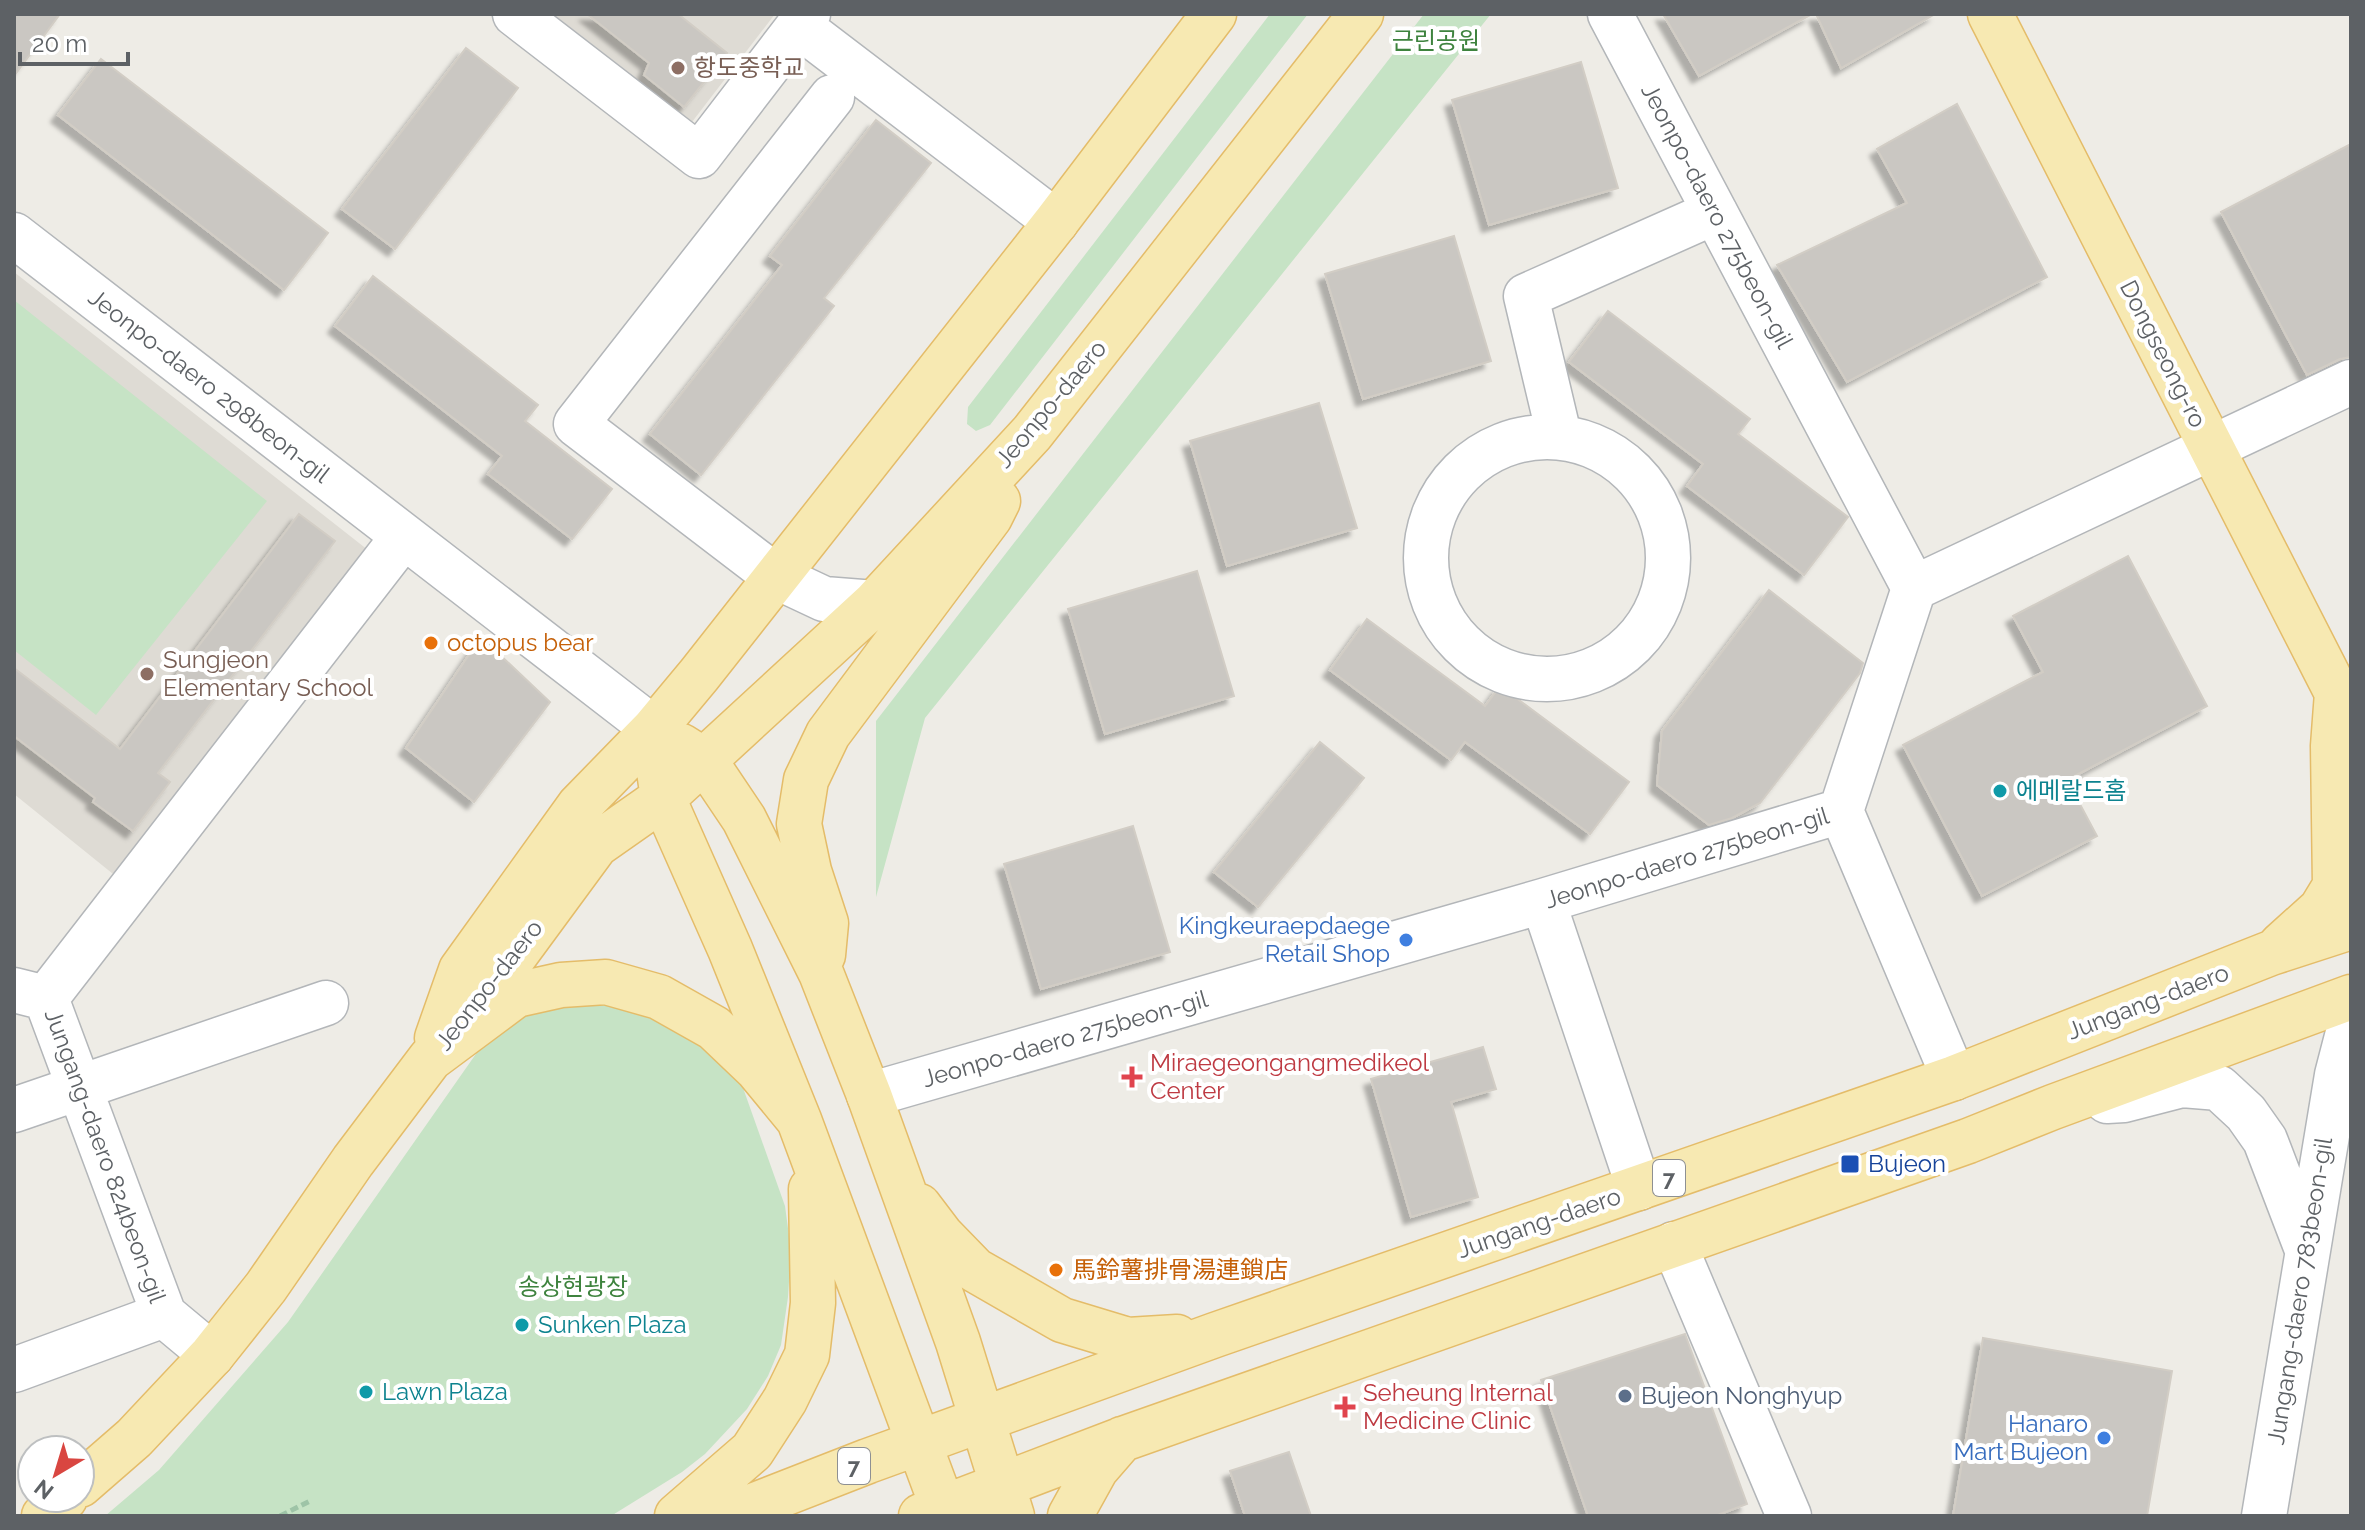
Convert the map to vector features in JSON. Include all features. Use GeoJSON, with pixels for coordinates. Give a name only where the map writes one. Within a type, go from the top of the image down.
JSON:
{"type":"FeatureCollection","features":[{"type":"Feature","properties":{"kind":"main road","name":"Jeonpo-daero"},"geometry":{"type":"LineString","coordinates":[[430,1059],[461,970],[579,806],[654,729],[699,675],[1056,222],[1214,14]]}},
{"type":"Feature","properties":{"kind":"main road","name":"Jeonpo-daero"},"geometry":{"type":"LineString","coordinates":[[430,1059],[485,996],[596,845],[663,798],[875,603],[1032,433],[1361,14]]}},
{"type":"Feature","properties":{"kind":"main road","name":"Dongseong-ro"},"geometry":{"type":"LineString","coordinates":[[1990,14],[2211,448],[2344,699],[2333,746],[2335,886],[2321,909],[2271,953]]}},
{"type":"Feature","properties":{"kind":"main road"},"geometry":{"type":"LineString","coordinates":[[821,973],[826,923],[809,871],[799,824],[806,780],[828,734],[990,517],[1032,433]]}},
{"type":"Feature","properties":{"kind":"main road"},"geometry":{"type":"LineString","coordinates":[[654,729],[705,761],[744,819],[821,973],[869,1095],[958,1342],[1007,1500]]}},
{"type":"Feature","properties":{"kind":"main road"},"geometry":{"type":"LineString","coordinates":[[654,729],[663,798],[730,949],[804,1136],[919,1444],[936,1513],[1007,1500],[1123,1439],[1968,1141],[2351,997]]}},
{"type":"Feature","properties":{"kind":"main road","name":"Jungang-daero"},"geometry":{"type":"LineString","coordinates":[[727,1516],[765,1499],[1215,1335],[1954,1078],[2271,953],[2351,927]]}},
{"type":"Feature","properties":{"kind":"main road"},"geometry":{"type":"LineString","coordinates":[[96,1471],[134,1438],[212,1355],[266,1287],[353,1161],[430,1059],[516,995],[561,985],[606,982],[659,997],[714,1028],[757,1069],[804,1136],[813,1303],[807,1355],[785,1400],[752,1451],[677,1516]]}},
{"type":"Feature","properties":{"kind":"main road"},"geometry":{"type":"LineString","coordinates":[[897,1178],[941,1235],[975,1270],[1062,1320],[1128,1340],[1215,1335]]}},
{"type":"Feature","properties":{"kind":"main road"},"geometry":{"type":"LineString","coordinates":[[1070,1516],[1096,1469],[1123,1439]]}},
{"type":"Feature","properties":{"kind":"street"},"geometry":{"type":"LineString","coordinates":[[515,14],[699,156],[804,20],[1056,222]]}},
{"type":"Feature","properties":{"kind":"street","name":"Jeonpo-daero 275beon-gil"},"geometry":{"type":"LineString","coordinates":[[869,1095],[1543,901],[1841,811],[1914,588],[1610,14]]}},
{"type":"Feature","properties":{"kind":"street"},"geometry":{"type":"LineString","coordinates":[[832,97],[576,424],[775,576],[824,599],[875,603]]}},
{"type":"Feature","properties":{"kind":"street"},"geometry":{"type":"LineString","coordinates":[[1559,435],[1526,296],[1715,212]]}},
{"type":"Feature","properties":{"kind":"street","name":"Jeonpo-daero 298beon-gil"},"geometry":{"type":"LineString","coordinates":[[14,235],[654,729]]}},
{"type":"Feature","properties":{"kind":"street"},"geometry":{"type":"LineString","coordinates":[[1914,588],[2351,382]]}},
{"type":"Feature","properties":{"kind":"street"},"geometry":{"type":"LineString","coordinates":[[1559,435],[1615,455],[1655,499],[1671,556],[1658,614],[1619,659],[1564,681],[1505,675],[1455,641],[1427,590],[1426,530],[1452,478],[1500,443],[1559,435]]}},
{"type":"Feature","properties":{"kind":"street","name":"Jungang-daero 824beon-gil"},"geometry":{"type":"LineString","coordinates":[[164,1315],[80,1087],[30,994],[130,888],[403,537]]}},
{"type":"Feature","properties":{"kind":"street"},"geometry":{"type":"LineString","coordinates":[[1841,811],[1954,1078]]}},
{"type":"Feature","properties":{"kind":"street"},"geometry":{"type":"LineString","coordinates":[[1543,901],[1639,1188]]}},
{"type":"Feature","properties":{"kind":"street"},"geometry":{"type":"LineString","coordinates":[[14,1110],[326,1003]]}},
{"type":"Feature","properties":{"kind":"street","name":"Jungang-daero 783beon-gil"},"geometry":{"type":"LineString","coordinates":[[2264,1516],[2306,1247],[2337,1075],[2351,1021]]}},
{"type":"Feature","properties":{"kind":"street"},"geometry":{"type":"LineString","coordinates":[[2053,1107],[2124,1100],[2182,1085],[2219,1088],[2246,1113],[2265,1140],[2306,1247]]}},
{"type":"Feature","properties":{"kind":"street"},"geometry":{"type":"LineString","coordinates":[[1674,1244],[1789,1516]]}},
{"type":"Feature","properties":{"kind":"street"},"geometry":{"type":"LineString","coordinates":[[14,1370],[164,1315],[212,1355]]}},
{"type":"Feature","properties":{"kind":"path"},"geometry":{"type":"LineString","coordinates":[[280,1516],[310,1501]]}},
{"type":"Feature","properties":{"kind":"shaded area","name":"항도중학교"},"geometry":{"type":"Polygon","coordinates":[[[553,14],[775,14],[692,122],[553,14]]]}},
{"type":"Feature","properties":{"kind":"shaded area","name":"Sungjeon Elementary School"},"geometry":{"type":"Polygon","coordinates":[[[14,272],[373,554],[118,878],[14,794],[14,272]]]}},
{"type":"Feature","properties":{"kind":"green space"},"geometry":{"type":"Polygon","coordinates":[[[1270,14],[1308,14],[990,425],[976,431],[967,424],[968,407],[1270,14]]]}},
{"type":"Feature","properties":{"kind":"green space","name":"근린공원"},"geometry":{"type":"Polygon","coordinates":[[[1424,14],[1491,14],[925,718],[876,897],[876,721],[1424,14]]]}},
{"type":"Feature","properties":{"kind":"green space"},"geometry":{"type":"Polygon","coordinates":[[[14,300],[267,501],[96,715],[14,650],[14,300]]]}},
{"type":"Feature","properties":{"kind":"green space","name":"송상현광장"},"geometry":{"type":"Polygon","coordinates":[[[587,1002],[633,1003],[679,1020],[742,1085],[785,1206],[791,1251],[781,1345],[768,1376],[747,1409],[705,1454],[611,1516],[105,1516],[159,1470],[288,1322],[485,1041],[512,1017],[587,1002]]]}},
{"type":"Feature","properties":{"kind":"building"},"geometry":{"type":"Polygon","coordinates":[[[14,14],[60,14],[14,76],[14,14]]]}},
{"type":"Feature","properties":{"kind":"building"},"geometry":{"type":"Polygon","coordinates":[[[587,14],[678,14],[727,53],[684,107],[644,75],[649,63],[587,14]]]}},
{"type":"Feature","properties":{"kind":"building"},"geometry":{"type":"Polygon","coordinates":[[[1663,14],[1812,14],[1699,76],[1663,14]]]}},
{"type":"Feature","properties":{"kind":"building"},"geometry":{"type":"Polygon","coordinates":[[[1816,14],[1935,14],[1841,68],[1816,14]]]}},
{"type":"Feature","properties":{"kind":"building"},"geometry":{"type":"Polygon","coordinates":[[[466,48],[518,88],[395,249],[342,209],[466,48]]]}},
{"type":"Feature","properties":{"kind":"building"},"geometry":{"type":"Polygon","coordinates":[[[101,59],[328,233],[284,290],[58,115],[101,59]]]}},
{"type":"Feature","properties":{"kind":"building"},"geometry":{"type":"Polygon","coordinates":[[[1581,62],[1618,188],[1489,225],[1452,100],[1581,62]]]}},
{"type":"Feature","properties":{"kind":"building"},"geometry":{"type":"Polygon","coordinates":[[[1957,104],[2047,277],[1847,382],[1777,265],[1907,203],[1877,149],[1957,104]]]}},
{"type":"Feature","properties":{"kind":"building"},"geometry":{"type":"Polygon","coordinates":[[[876,120],[931,163],[824,298],[834,306],[701,475],[650,434],[782,265],[770,256],[876,120]]]}},
{"type":"Feature","properties":{"kind":"building"},"geometry":{"type":"Polygon","coordinates":[[[2351,144],[2351,357],[2307,375],[2221,212],[2351,144]]]}},
{"type":"Feature","properties":{"kind":"building"},"geometry":{"type":"Polygon","coordinates":[[[1454,236],[1491,361],[1363,399],[1325,274],[1454,236]]]}},
{"type":"Feature","properties":{"kind":"building"},"geometry":{"type":"Polygon","coordinates":[[[373,276],[538,405],[525,421],[612,489],[572,539],[488,474],[502,456],[335,326],[373,276]]]}},
{"type":"Feature","properties":{"kind":"building"},"geometry":{"type":"Polygon","coordinates":[[[1608,311],[1750,419],[1738,434],[1848,517],[1804,575],[1687,486],[1703,464],[1569,362],[1608,311]]]}},
{"type":"Feature","properties":{"kind":"building"},"geometry":{"type":"Polygon","coordinates":[[[1319,403],[1357,528],[1227,566],[1190,441],[1319,403]]]}},
{"type":"Feature","properties":{"kind":"building"},"geometry":{"type":"Polygon","coordinates":[[[299,514],[335,541],[158,773],[170,782],[133,831],[14,736],[14,668],[120,749],[299,514]]]}},
{"type":"Feature","properties":{"kind":"building"},"geometry":{"type":"Polygon","coordinates":[[[2128,556],[2207,706],[2067,780],[2097,836],[1982,896],[1903,745],[2043,672],[2013,616],[2128,556]]]}},
{"type":"Feature","properties":{"kind":"building"},"geometry":{"type":"Polygon","coordinates":[[[1197,571],[1234,696],[1105,734],[1068,609],[1197,571]]]}},
{"type":"Feature","properties":{"kind":"building"},"geometry":{"type":"Polygon","coordinates":[[[1769,590],[1863,663],[1860,673],[1760,803],[1732,818],[1709,825],[1657,785],[1662,731],[1769,590]]]}},
{"type":"Feature","properties":{"kind":"building"},"geometry":{"type":"Polygon","coordinates":[[[1367,619],[1485,706],[1500,686],[1629,782],[1590,834],[1465,742],[1451,760],[1330,670],[1367,619]]]}},
{"type":"Feature","properties":{"kind":"building"},"geometry":{"type":"Polygon","coordinates":[[[481,637],[550,702],[474,802],[406,748],[481,637]]]}},
{"type":"Feature","properties":{"kind":"building"},"geometry":{"type":"Polygon","coordinates":[[[1320,742],[1364,778],[1258,907],[1214,872],[1320,742]]]}},
{"type":"Feature","properties":{"kind":"building"},"geometry":{"type":"Polygon","coordinates":[[[1133,826],[1170,952],[1041,989],[1004,864],[1133,826]]]}},
{"type":"Feature","properties":{"kind":"building"},"geometry":{"type":"Polygon","coordinates":[[[1483,1047],[1496,1089],[1451,1102],[1478,1197],[1411,1217],[1371,1079],[1483,1047]]]}},
{"type":"Feature","properties":{"kind":"building"},"geometry":{"type":"Polygon","coordinates":[[[1685,1334],[1747,1504],[1715,1516],[1588,1516],[1541,1380],[1685,1334]]]}},
{"type":"Feature","properties":{"kind":"building"},"geometry":{"type":"Polygon","coordinates":[[[1983,1338],[2172,1371],[2147,1516],[1953,1516],[1983,1338]]]}},
{"type":"Feature","properties":{"kind":"building"},"geometry":{"type":"Polygon","coordinates":[[[1289,1452],[1311,1516],[1245,1516],[1230,1471],[1289,1452]]]}},
{"type":"Feature","properties":{"kind":"place","name":"항도중학교"},"geometry":{"type":"Point","coordinates":[678,68]}},
{"type":"Feature","properties":{"kind":"place","name":"octopus bear"},"geometry":{"type":"Point","coordinates":[431,643]}},
{"type":"Feature","properties":{"kind":"place","name":"Sungjeon Elementary School"},"geometry":{"type":"Point","coordinates":[147,674]}},
{"type":"Feature","properties":{"kind":"place","name":"에메랄드홈"},"geometry":{"type":"Point","coordinates":[2000,791]}},
{"type":"Feature","properties":{"kind":"place","name":"Kingkeuraepdaege Retail Shop"},"geometry":{"type":"Point","coordinates":[1406,940]}},
{"type":"Feature","properties":{"kind":"place","name":"Miraegeongangmedikeol Center"},"geometry":{"type":"Point","coordinates":[1132,1077]}},
{"type":"Feature","properties":{"kind":"place","name":"Bujeon"},"geometry":{"type":"Point","coordinates":[1850,1164]}},
{"type":"Feature","properties":{"kind":"place","name":"馬鈴薯排骨湯連鎖店"},"geometry":{"type":"Point","coordinates":[1056,1270]}},
{"type":"Feature","properties":{"kind":"place","name":"Sunken Plaza"},"geometry":{"type":"Point","coordinates":[522,1325]}},
{"type":"Feature","properties":{"kind":"place","name":"Lawn Plaza"},"geometry":{"type":"Point","coordinates":[366,1392]}},
{"type":"Feature","properties":{"kind":"place","name":"Bujeon Nonghyup"},"geometry":{"type":"Point","coordinates":[1625,1396]}},
{"type":"Feature","properties":{"kind":"place","name":"Seheung Internal Medicine Clinic"},"geometry":{"type":"Point","coordinates":[1345,1407]}},
{"type":"Feature","properties":{"kind":"place","name":"Hanaro Mart Bujeon"},"geometry":{"type":"Point","coordinates":[2104,1438]}}]}
